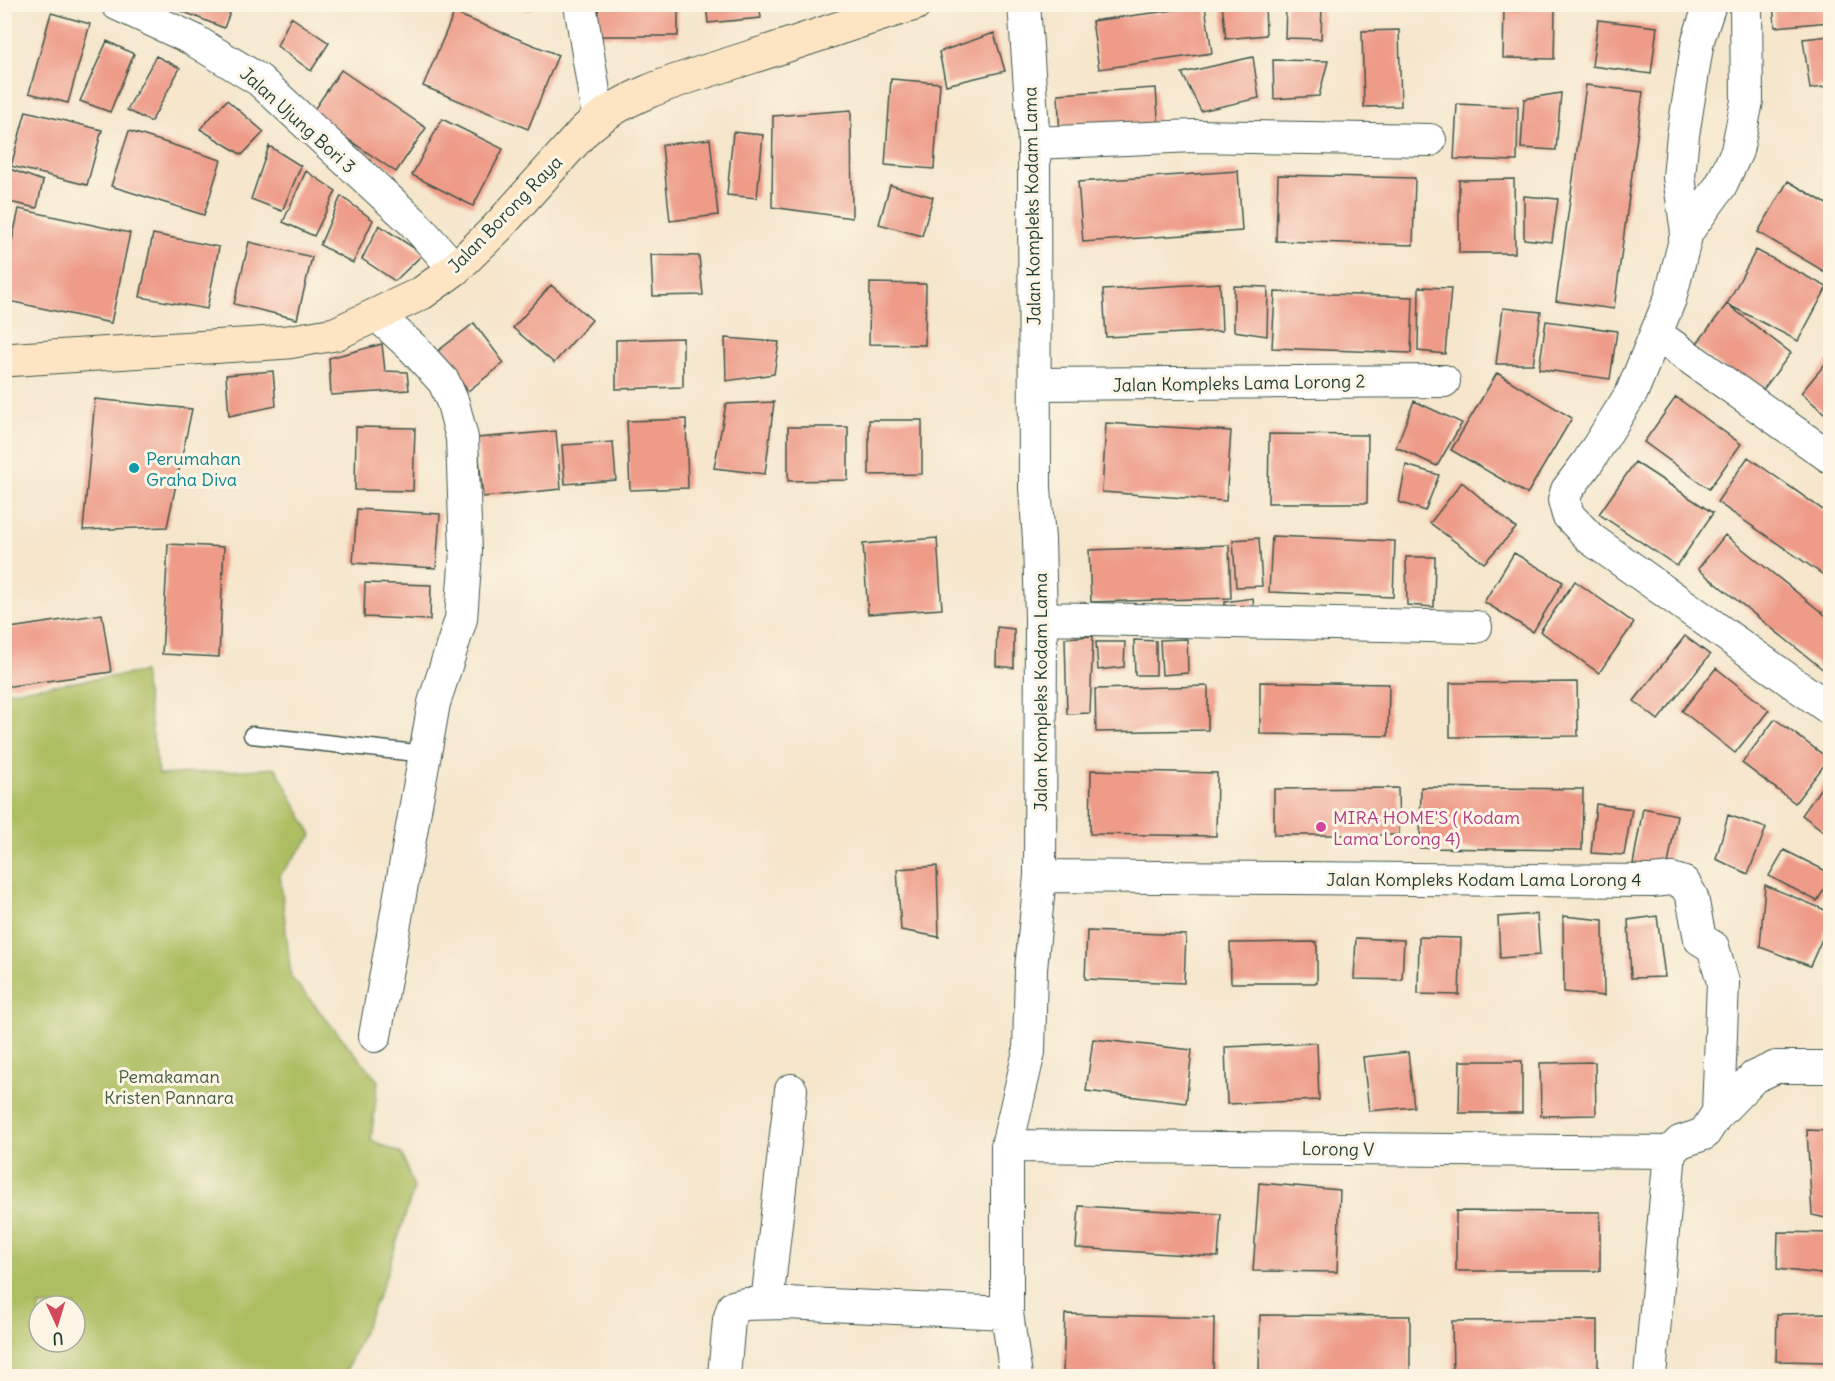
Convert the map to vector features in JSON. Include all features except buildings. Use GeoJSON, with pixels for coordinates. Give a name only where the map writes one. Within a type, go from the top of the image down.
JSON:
{"type":"FeatureCollection","features":[{"type":"Feature","properties":{"kind":"main road","name":"Jalan Borong Raya"},"geometry":{"type":"LineString","coordinates":[[4,360],[288,342],[335,334],[422,293],[455,268],[497,228],[598,117],[624,102],[661,87],[860,20],[915,4]]}},
{"type":"Feature","properties":{"kind":"street","name":"Jalan Ujung Bori 3"},"geometry":{"type":"LineString","coordinates":[[117,4],[192,39],[259,80],[413,222],[455,268]]}},
{"type":"Feature","properties":{"kind":"street"},"geometry":{"type":"LineString","coordinates":[[580,4],[598,117]]}},
{"type":"Feature","properties":{"kind":"street","name":"Jalan Kompleks Kodam Lama"},"geometry":{"type":"LineString","coordinates":[[1016,1377],[1007,1313],[1007,1146],[1029,1052],[1031,969],[1040,876],[1041,618],[1035,488],[1034,143],[1024,4]]}},
{"type":"Feature","properties":{"kind":"street"},"geometry":{"type":"LineString","coordinates":[[1687,232],[1679,177],[1683,135],[1698,40],[1710,4]]}},
{"type":"Feature","properties":{"kind":"street"},"geometry":{"type":"LineString","coordinates":[[1746,4],[1747,101],[1737,151],[1721,185],[1687,232],[1674,283],[1632,392],[1588,462],[1567,490],[1564,500],[1568,515],[1591,539],[1830,709]]}},
{"type":"Feature","properties":{"kind":"street"},"geometry":{"type":"LineString","coordinates":[[1034,143],[1194,136],[1430,140]]}},
{"type":"Feature","properties":{"kind":"street"},"geometry":{"type":"LineString","coordinates":[[375,1036],[434,703],[461,619],[466,552],[462,438],[453,402],[444,382],[413,348],[377,315]]}},
{"type":"Feature","properties":{"kind":"street"},"geometry":{"type":"LineString","coordinates":[[1656,334],[1830,455]]}},
{"type":"Feature","properties":{"kind":"street","name":"Jalan Kompleks Lama Lorong 2"},"geometry":{"type":"LineString","coordinates":[[1035,384],[1444,381]]}},
{"type":"Feature","properties":{"kind":"street"},"geometry":{"type":"LineString","coordinates":[[1041,618],[1476,627]]}},
{"type":"Feature","properties":{"kind":"street","name":"Jalan Kompleks Kodam Lama Lorong 4"},"geometry":{"type":"LineString","coordinates":[[1040,876],[1652,881],[1672,879],[1684,883],[1692,897],[1700,939],[1713,947],[1723,982],[1718,1113]]}},
{"type":"Feature","properties":{"kind":"street"},"geometry":{"type":"LineString","coordinates":[[1650,1377],[1670,1152],[1680,1142],[1704,1134],[1718,1113],[1754,1077],[1776,1067],[1830,1067]]}},
{"type":"Feature","properties":{"kind":"street"},"geometry":{"type":"LineString","coordinates":[[767,1304],[790,1090]]}},
{"type":"Feature","properties":{"kind":"street","name":"Lorong V"},"geometry":{"type":"LineString","coordinates":[[1007,1146],[1670,1152]]}},
{"type":"Feature","properties":{"kind":"street"},"geometry":{"type":"LineString","coordinates":[[724,1377],[729,1320],[733,1307],[744,1304],[1007,1313]]}},
{"type":"Feature","properties":{"kind":"lane"},"geometry":{"type":"LineString","coordinates":[[252,735],[425,754]]}},
{"type":"Feature","properties":{"kind":"green space","name":"Pemakaman Kristen Pannara"},"geometry":{"type":"Polygon","coordinates":[[[143,672],[159,775],[276,768],[312,835],[280,875],[291,977],[378,1081],[371,1140],[402,1154],[414,1188],[384,1282],[344,1376],[5,1376],[5,692],[143,672]]]}},
{"type":"Feature","properties":{"kind":"place","name":"Perumahan Graha Diva"},"geometry":{"type":"Point","coordinates":[134,468]}},
{"type":"Feature","properties":{"kind":"place","name":"MIRA HOME'S ( Kodam Lama Lorong 4)"},"geometry":{"type":"Point","coordinates":[1321,827]}}]}
